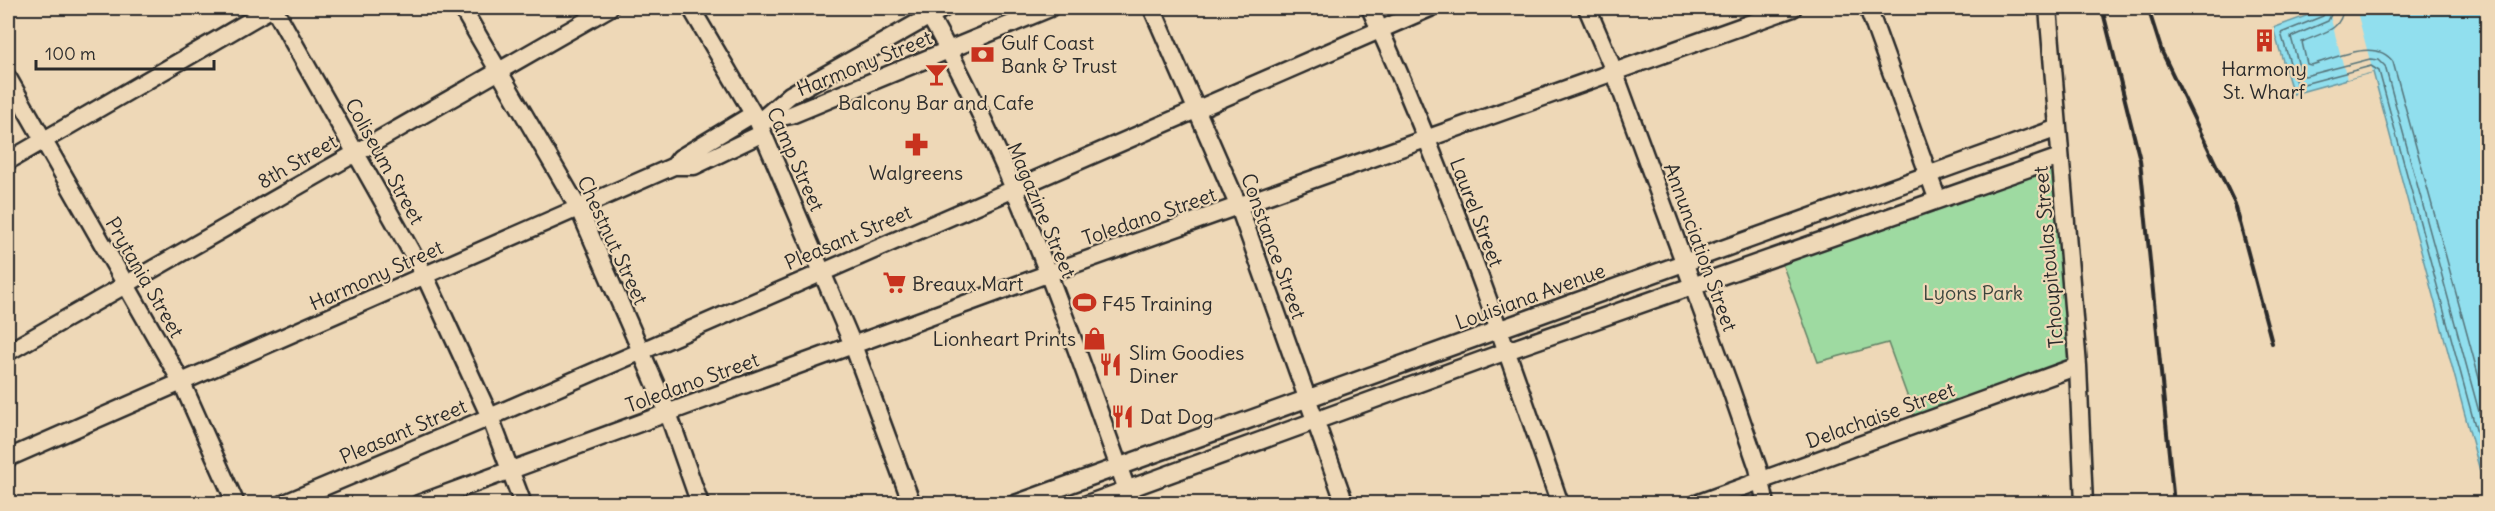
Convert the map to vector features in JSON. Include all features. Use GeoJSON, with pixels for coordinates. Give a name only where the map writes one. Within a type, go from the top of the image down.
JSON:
{"type":"FeatureCollection","features":[{"type":"Feature","properties":{"kind":"street"},"geometry":{"type":"LineString","coordinates":[[8,161],[273,8]]}},
{"type":"Feature","properties":{"kind":"street","name":"Coliseum Street"},"geometry":{"type":"LineString","coordinates":[[273,8],[425,276],[490,417],[523,504]]}},
{"type":"Feature","properties":{"kind":"street","name":"Chestnut Street"},"geometry":{"type":"LineString","coordinates":[[462,8],[579,209],[668,413],[700,504]]}},
{"type":"Feature","properties":{"kind":"street","name":"8th Street"},"geometry":{"type":"LineString","coordinates":[[8,352],[355,151],[609,8]]}},
{"type":"Feature","properties":{"kind":"street","name":"Camp Street"},"geometry":{"type":"LineString","coordinates":[[692,8],[758,123],[823,270],[912,504]]}},
{"type":"Feature","properties":{"kind":"street","name":"Harmony Street"},"geometry":{"type":"LineString","coordinates":[[8,458],[579,209],[674,166],[680,158],[758,123],[792,115],[1050,8]]}},
{"type":"Feature","properties":{"kind":"street","name":"Constance Street"},"geometry":{"type":"LineString","coordinates":[[1152,8],[1239,207],[1346,504]]}},
{"type":"Feature","properties":{"kind":"street","name":"Laurel Street"},"geometry":{"type":"LineString","coordinates":[[1370,8],[1427,139],[1507,351],[1560,504]]}},
{"type":"Feature","properties":{"kind":"street","name":"Pleasant Street"},"geometry":{"type":"LineString","coordinates":[[283,504],[490,417],[823,270],[1430,8]]}},
{"type":"Feature","properties":{"kind":"street","name":"Annunciation Street"},"geometry":{"type":"LineString","coordinates":[[1587,8],[1614,71],[1693,285],[1761,480],[1766,504]]}},
{"type":"Feature","properties":{"kind":"street","name":"Toledano Street"},"geometry":{"type":"LineString","coordinates":[[418,504],[1047,274],[1792,8]]}},
{"type":"Feature","properties":{"kind":"street"},"geometry":{"type":"LineString","coordinates":[[1868,8],[1937,198]]}},
{"type":"Feature","properties":{"kind":"street","name":"Tchoupitoulas Street"},"geometry":{"type":"LineString","coordinates":[[2048,8],[2078,366],[2084,504]]}},
{"type":"Feature","properties":{"kind":"street"},"geometry":{"type":"LineString","coordinates":[[758,123],[790,95],[933,10]]}},
{"type":"Feature","properties":{"kind":"street","name":"Magazine Street"},"geometry":{"type":"LineString","coordinates":[[933,10],[1047,274],[1129,496]]}},
{"type":"Feature","properties":{"kind":"street","name":"Prytania Street"},"geometry":{"type":"LineString","coordinates":[[8,78],[182,383],[236,504]]}},
{"type":"Feature","properties":{"kind":"street","name":"Louisiana Avenue"},"geometry":{"type":"LineString","coordinates":[[1015,504],[2058,128]]}},
{"type":"Feature","properties":{"kind":"street"},"geometry":{"type":"LineString","coordinates":[[1087,504],[1129,496],[1219,454],[1937,198],[2060,157]]}},
{"type":"Feature","properties":{"kind":"street","name":"Delachaise Street"},"geometry":{"type":"LineString","coordinates":[[1696,504],[2078,366]]}},
{"type":"Feature","properties":{"kind":"street"},"geometry":{"type":"LineString","coordinates":[[1211,433],[1219,454]]}},
{"type":"Feature","properties":{"kind":"green space","name":"Lyons Park"},"geometry":{"type":"Polygon","coordinates":[[[2060,157],[2078,366],[1917,423],[1888,343],[1818,362],[1779,255],[2060,157]]]}},
{"type":"Feature","properties":{"kind":"water"},"geometry":{"type":"Polygon","coordinates":[[[2328,8],[2487,8],[2487,497],[2373,72],[2293,94],[2273,28],[2328,8]]]}},
{"type":"Feature","properties":{"kind":"pier"},"geometry":{"type":"Polygon","coordinates":[[[2328,8],[2356,8],[2373,72],[2347,79],[2328,8]]]}},
{"type":"Feature","properties":{"kind":"railway"},"geometry":{"type":"LineString","coordinates":[[2102,8],[2140,160],[2174,504]]}},
{"type":"Feature","properties":{"kind":"railway"},"geometry":{"type":"LineString","coordinates":[[2148,8],[2162,52],[2235,204],[2272,343]]}},
{"type":"Feature","properties":{"kind":"place","name":"Harmony St. Wharf"},"geometry":{"type":"Point","coordinates":[2264,40]}},
{"type":"Feature","properties":{"kind":"place","name":"Gulf Coast Bank & Trust"},"geometry":{"type":"Point","coordinates":[983,54]}},
{"type":"Feature","properties":{"kind":"place","name":"Balcony Bar and Cafe"},"geometry":{"type":"Point","coordinates":[936,75]}},
{"type":"Feature","properties":{"kind":"place","name":"Walgreens"},"geometry":{"type":"Point","coordinates":[916,145]}},
{"type":"Feature","properties":{"kind":"place","name":"Breaux Mart"},"geometry":{"type":"Point","coordinates":[894,283]}},
{"type":"Feature","properties":{"kind":"place","name":"F45 Training"},"geometry":{"type":"Point","coordinates":[1084,303]}},
{"type":"Feature","properties":{"kind":"place","name":"Lionheart Prints"},"geometry":{"type":"Point","coordinates":[1094,338]}},
{"type":"Feature","properties":{"kind":"place","name":"Slim Goodies Diner"},"geometry":{"type":"Point","coordinates":[1111,364]}},
{"type":"Feature","properties":{"kind":"place","name":"Dat Dog"},"geometry":{"type":"Point","coordinates":[1122,416]}}]}
